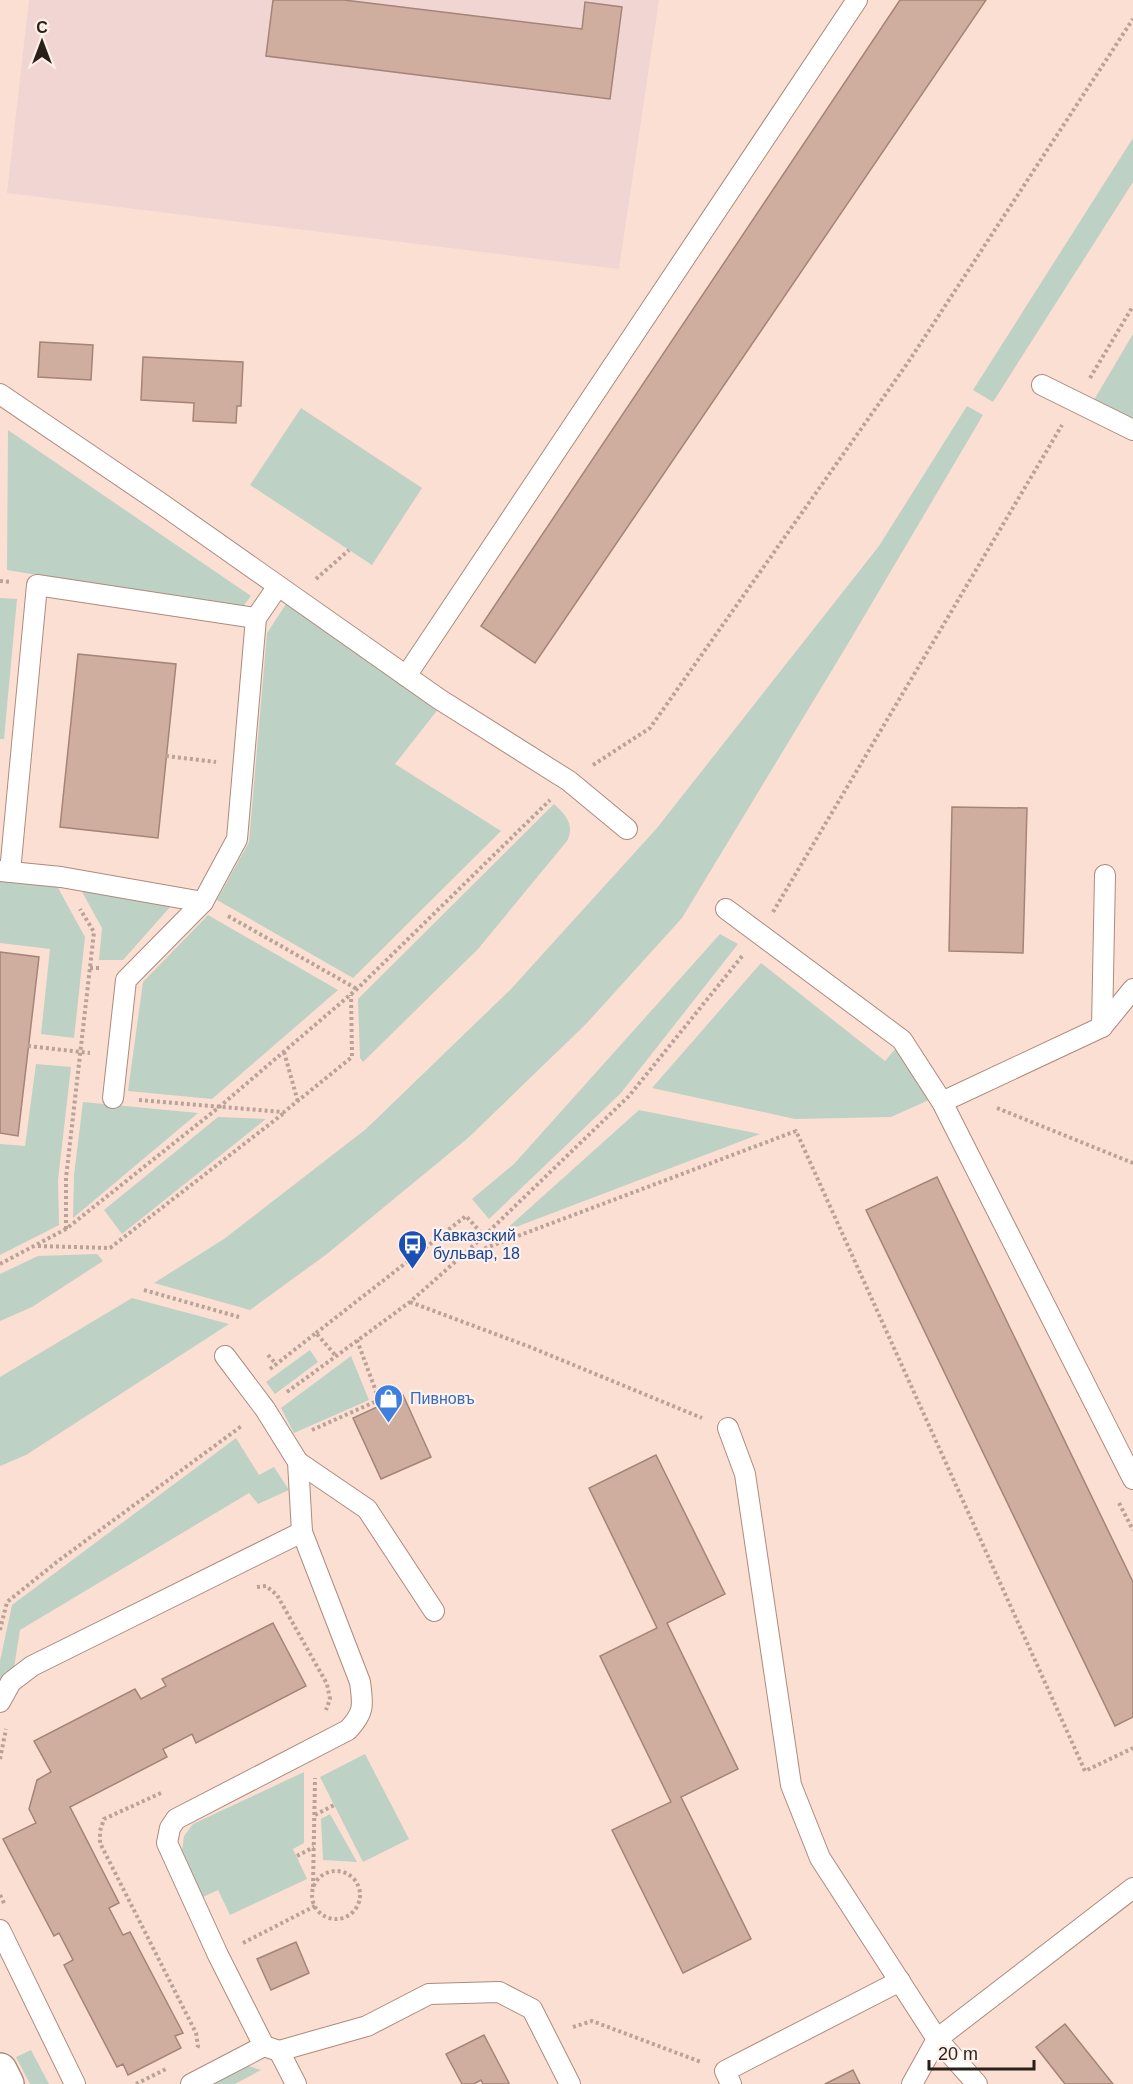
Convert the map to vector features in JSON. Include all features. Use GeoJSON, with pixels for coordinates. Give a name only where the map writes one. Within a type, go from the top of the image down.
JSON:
{"type":"FeatureCollection","features":[{"type":"Feature","properties":{"kind":"main road"},"geometry":{"type":"LineString","coordinates":[[0,2070],[7,2084]]}},
{"type":"Feature","properties":{"kind":"lane"},"geometry":{"type":"LineString","coordinates":[[406,675],[857,0]]}},
{"type":"Feature","properties":{"kind":"lane"},"geometry":{"type":"LineString","coordinates":[[1042,385],[1133,430]]}},
{"type":"Feature","properties":{"kind":"lane"},"geometry":{"type":"LineString","coordinates":[[0,394],[439,699],[569,781],[627,830]]}},
{"type":"Feature","properties":{"kind":"lane"},"geometry":{"type":"LineString","coordinates":[[203,902],[5,871],[37,585],[256,618]]}},
{"type":"Feature","properties":{"kind":"lane"},"geometry":{"type":"LineString","coordinates":[[113,1098],[126,980],[203,902],[237,839],[256,618],[278,586]]}},
{"type":"Feature","properties":{"kind":"lane"},"geometry":{"type":"LineString","coordinates":[[1102,1027],[1105,875]]}},
{"type":"Feature","properties":{"kind":"lane"},"geometry":{"type":"LineString","coordinates":[[726,909],[902,1040],[942,1102],[1133,1479]]}},
{"type":"Feature","properties":{"kind":"lane"},"geometry":{"type":"LineString","coordinates":[[942,1102],[1102,1027],[1133,989]]}},
{"type":"Feature","properties":{"kind":"lane"},"geometry":{"type":"LineString","coordinates":[[225,1356],[265,1409],[298,1462],[367,1509],[434,1611]]}},
{"type":"Feature","properties":{"kind":"lane"},"geometry":{"type":"LineString","coordinates":[[728,1428],[745,1474],[791,1785],[820,1858],[937,2039],[977,2084]]}},
{"type":"Feature","properties":{"kind":"lane"},"geometry":{"type":"LineString","coordinates":[[296,2084],[271,2049],[218,1955],[167,1843],[170,1828],[176,1819],[348,1730],[358,1719],[362,1704],[360,1682],[302,1532],[298,1462]]}},
{"type":"Feature","properties":{"kind":"lane"},"geometry":{"type":"LineString","coordinates":[[0,1702],[11,1682],[32,1666],[302,1532]]}},
{"type":"Feature","properties":{"kind":"lane"},"geometry":{"type":"LineString","coordinates":[[912,2084],[937,2039],[1133,1888]]}},
{"type":"Feature","properties":{"kind":"lane"},"geometry":{"type":"LineString","coordinates":[[0,1930],[75,2084]]}},
{"type":"Feature","properties":{"kind":"lane"},"geometry":{"type":"LineString","coordinates":[[728,2078],[900,1981]]}},
{"type":"Feature","properties":{"kind":"lane"},"geometry":{"type":"LineString","coordinates":[[191,2084],[271,2049],[367,2026],[429,1994],[498,1992],[532,2009],[570,2084]]}},
{"type":"Feature","properties":{"kind":"path"},"geometry":{"type":"LineString","coordinates":[[0,1264],[38,1246],[66,1229],[218,1108],[357,989],[569,781],[650,728],[909,361],[1133,19]]}},
{"type":"Feature","properties":{"kind":"path"},"geometry":{"type":"LineString","coordinates":[[0,1629],[7,1602],[58,1561],[410,1302],[484,1236],[629,1096],[760,933],[1133,306]]}},
{"type":"Feature","properties":{"kind":"path"},"geometry":{"type":"LineString","coordinates":[[296,598],[349,550]]}},
{"type":"Feature","properties":{"kind":"path"},"geometry":{"type":"LineString","coordinates":[[166,756],[243,765]]}},
{"type":"Feature","properties":{"kind":"path"},"geometry":{"type":"LineString","coordinates":[[61,878],[94,932],[66,1178],[66,1229]]}},
{"type":"Feature","properties":{"kind":"path"},"geometry":{"type":"LineString","coordinates":[[203,902],[357,989]]}},
{"type":"Feature","properties":{"kind":"path"},"geometry":{"type":"LineString","coordinates":[[90,968],[112,969]]}},
{"type":"Feature","properties":{"kind":"path"},"geometry":{"type":"LineString","coordinates":[[38,1246],[110,1248],[297,1102],[352,1057],[351,994]]}},
{"type":"Feature","properties":{"kind":"path"},"geometry":{"type":"LineString","coordinates":[[28,1046],[117,1055]]}},
{"type":"Feature","properties":{"kind":"path"},"geometry":{"type":"LineString","coordinates":[[284,1052],[297,1102]]}},
{"type":"Feature","properties":{"kind":"path"},"geometry":{"type":"LineString","coordinates":[[960,1094],[1133,1162]]}},
{"type":"Feature","properties":{"kind":"path"},"geometry":{"type":"LineString","coordinates":[[113,1098],[284,1112]]}},
{"type":"Feature","properties":{"kind":"path"},"geometry":{"type":"LineString","coordinates":[[459,1258],[796,1131],[1085,1771],[1133,1748]]}},
{"type":"Feature","properties":{"kind":"path"},"geometry":{"type":"LineString","coordinates":[[268,1355],[276,1364],[466,1216],[484,1236]]}},
{"type":"Feature","properties":{"kind":"path"},"geometry":{"type":"LineString","coordinates":[[144,1290],[239,1317]]}},
{"type":"Feature","properties":{"kind":"path"},"geometry":{"type":"LineString","coordinates":[[410,1302],[530,1347],[728,1428]]}},
{"type":"Feature","properties":{"kind":"path"},"geometry":{"type":"LineString","coordinates":[[316,1333],[336,1356]]}},
{"type":"Feature","properties":{"kind":"path"},"geometry":{"type":"LineString","coordinates":[[286,1442],[380,1403],[357,1340]]}},
{"type":"Feature","properties":{"kind":"path"},"geometry":{"type":"LineString","coordinates":[[256,1587],[266,1586],[277,1595],[327,1684],[330,1699],[326,1712]]}},
{"type":"Feature","properties":{"kind":"path"},"geometry":{"type":"LineString","coordinates":[[0,1759],[7,1726]]}},
{"type":"Feature","properties":{"kind":"path"},"geometry":{"type":"LineString","coordinates":[[313,1890],[321,1876],[328,1872],[343,1872],[356,1881],[361,1895],[356,1909],[343,1919],[327,1918],[315,1906],[313,1890],[315,1747]]}},
{"type":"Feature","properties":{"kind":"path"},"geometry":{"type":"LineString","coordinates":[[169,1790],[104,1819],[100,1832],[100,1843],[196,2033],[198,2046],[194,2055]]}},
{"type":"Feature","properties":{"kind":"path"},"geometry":{"type":"LineString","coordinates":[[315,1815],[334,1804]]}},
{"type":"Feature","properties":{"kind":"path"},"geometry":{"type":"LineString","coordinates":[[297,1856],[314,1847]]}},
{"type":"Feature","properties":{"kind":"path"},"geometry":{"type":"LineString","coordinates":[[218,1955],[315,1906]]}},
{"type":"Feature","properties":{"kind":"path"},"geometry":{"type":"LineString","coordinates":[[547,2036],[592,2021],[728,2078]]}},
{"type":"Feature","properties":{"kind":"path"},"geometry":{"type":"LineString","coordinates":[[136,2084],[175,2064]]}},
{"type":"Feature","properties":{"kind":"shaded area"},"geometry":{"type":"Polygon","coordinates":[[[29,0],[659,0],[619,269],[7,193],[29,0]]]}},
{"type":"Feature","properties":{"kind":"green space"},"geometry":{"type":"Polygon","coordinates":[[[1133,138],[1133,182],[993,402],[973,390],[1133,138]]]}},
{"type":"Feature","properties":{"kind":"green space"},"geometry":{"type":"Polygon","coordinates":[[[1133,334],[1133,424],[1091,405],[1133,334]]]}},
{"type":"Feature","properties":{"kind":"green space"},"geometry":{"type":"Polygon","coordinates":[[[967,406],[983,415],[682,918],[586,1024],[468,1138],[327,1254],[250,1310],[154,1283],[224,1239],[366,1129],[511,989],[657,828],[879,546],[967,406]]]}},
{"type":"Feature","properties":{"kind":"green space"},"geometry":{"type":"Polygon","coordinates":[[[301,408],[422,488],[372,565],[250,485],[301,408]]]}},
{"type":"Feature","properties":{"kind":"green space"},"geometry":{"type":"Polygon","coordinates":[[[8,430],[251,596],[241,609],[7,570],[8,430]]]}},
{"type":"Feature","properties":{"kind":"green space"},"geometry":{"type":"Polygon","coordinates":[[[0,598],[17,599],[4,739],[0,739],[0,598]]]}},
{"type":"Feature","properties":{"kind":"green space"},"geometry":{"type":"Polygon","coordinates":[[[286,604],[439,708],[395,764],[501,831],[353,978],[217,900],[249,842],[267,633],[286,604]]]}},
{"type":"Feature","properties":{"kind":"green space"},"geometry":{"type":"Polygon","coordinates":[[[554,804],[570,825],[567,841],[478,949],[363,1062],[360,1058],[358,999],[554,804]]]}},
{"type":"Feature","properties":{"kind":"green space"},"geometry":{"type":"Polygon","coordinates":[[[0,880],[57,886],[85,937],[74,1038],[41,1034],[50,949],[0,943],[0,880]]]}},
{"type":"Feature","properties":{"kind":"green space"},"geometry":{"type":"Polygon","coordinates":[[[81,890],[171,906],[123,960],[99,960],[102,928],[81,890]]]}},
{"type":"Feature","properties":{"kind":"green space"},"geometry":{"type":"Polygon","coordinates":[[[208,915],[338,990],[212,1099],[128,1091],[143,982],[208,915]]]}},
{"type":"Feature","properties":{"kind":"green space"},"geometry":{"type":"Polygon","coordinates":[[[720,934],[738,944],[621,1093],[489,1219],[472,1199],[514,1164],[720,934]]]}},
{"type":"Feature","properties":{"kind":"green space"},"geometry":{"type":"Polygon","coordinates":[[[761,963],[885,1061],[896,1048],[929,1100],[891,1117],[795,1119],[652,1088],[761,963]]]}},
{"type":"Feature","properties":{"kind":"green space"},"geometry":{"type":"Polygon","coordinates":[[[36,1064],[71,1067],[58,1180],[59,1225],[0,1255],[0,1144],[25,1146],[36,1064]]]}},
{"type":"Feature","properties":{"kind":"green space"},"geometry":{"type":"Polygon","coordinates":[[[83,1102],[198,1113],[73,1218],[74,1175],[83,1102]]]}},
{"type":"Feature","properties":{"kind":"green space"},"geometry":{"type":"Polygon","coordinates":[[[639,1110],[760,1134],[503,1232],[639,1110]]]}},
{"type":"Feature","properties":{"kind":"green space"},"geometry":{"type":"Polygon","coordinates":[[[218,1117],[266,1119],[122,1234],[104,1210],[218,1117]]]}},
{"type":"Feature","properties":{"kind":"green space"},"geometry":{"type":"Polygon","coordinates":[[[97,1254],[103,1261],[32,1307],[0,1321],[0,1274],[38,1256],[97,1254]]]}},
{"type":"Feature","properties":{"kind":"green space"},"geometry":{"type":"Polygon","coordinates":[[[132,1298],[229,1324],[26,1455],[0,1466],[0,1377],[132,1298]]]}},
{"type":"Feature","properties":{"kind":"green space"},"geometry":{"type":"Polygon","coordinates":[[[310,1350],[318,1362],[275,1394],[266,1382],[310,1350]]]}},
{"type":"Feature","properties":{"kind":"green space"},"geometry":{"type":"Polygon","coordinates":[[[351,1356],[369,1400],[294,1433],[281,1408],[351,1356]]]}},
{"type":"Feature","properties":{"kind":"green space"},"geometry":{"type":"Polygon","coordinates":[[[236,1438],[259,1475],[274,1467],[289,1490],[258,1504],[249,1493],[20,1630],[14,1668],[0,1682],[0,1661],[12,1605],[236,1438]]]}},
{"type":"Feature","properties":{"kind":"green space"},"geometry":{"type":"Polygon","coordinates":[[[365,1754],[409,1839],[363,1862],[320,1777],[365,1754]]]}},
{"type":"Feature","properties":{"kind":"green space"},"geometry":{"type":"Polygon","coordinates":[[[304,1772],[304,1843],[293,1849],[307,1879],[230,1915],[218,1890],[203,1897],[182,1851],[184,1836],[193,1824],[304,1772]]]}},
{"type":"Feature","properties":{"kind":"green space"},"geometry":{"type":"Polygon","coordinates":[[[330,1814],[357,1862],[323,1860],[321,1819],[330,1814]]]}},
{"type":"Feature","properties":{"kind":"green space"},"geometry":{"type":"Polygon","coordinates":[[[31,2050],[49,2084],[30,2084],[16,2057],[31,2050]]]}},
{"type":"Feature","properties":{"kind":"green space"},"geometry":{"type":"Polygon","coordinates":[[[246,2065],[261,2070],[235,2084],[210,2084],[246,2065]]]}},
{"type":"Feature","properties":{"kind":"building"},"geometry":{"type":"Polygon","coordinates":[[[273,0],[344,0],[582,29],[585,2],[622,7],[610,99],[266,56],[273,0]]]}},
{"type":"Feature","properties":{"kind":"building"},"geometry":{"type":"Polygon","coordinates":[[[900,0],[986,0],[535,663],[481,626],[900,0]]]}},
{"type":"Feature","properties":{"kind":"building"},"geometry":{"type":"Polygon","coordinates":[[[40,342],[93,345],[91,380],[38,377],[40,342]]]}},
{"type":"Feature","properties":{"kind":"building"},"geometry":{"type":"Polygon","coordinates":[[[143,357],[243,362],[241,406],[237,406],[236,423],[193,421],[194,403],[141,400],[143,357]]]}},
{"type":"Feature","properties":{"kind":"building"},"geometry":{"type":"Polygon","coordinates":[[[78,654],[176,664],[158,838],[60,827],[78,654]]]}},
{"type":"Feature","properties":{"kind":"building"},"geometry":{"type":"Polygon","coordinates":[[[952,807],[1027,808],[1023,953],[949,951],[952,807]]]}},
{"type":"Feature","properties":{"kind":"building"},"geometry":{"type":"Polygon","coordinates":[[[0,952],[39,957],[18,1136],[0,1133],[0,952]]]}},
{"type":"Feature","properties":{"kind":"building"},"geometry":{"type":"Polygon","coordinates":[[[937,1177],[1133,1582],[1133,1717],[1115,1726],[866,1210],[937,1177]]]}},
{"type":"Feature","properties":{"kind":"building"},"geometry":{"type":"Polygon","coordinates":[[[403,1395],[431,1457],[381,1479],[353,1418],[403,1395]]]}},
{"type":"Feature","properties":{"kind":"building"},"geometry":{"type":"Polygon","coordinates":[[[656,1455],[725,1594],[667,1623],[738,1769],[681,1797],[751,1939],[683,1973],[612,1830],[671,1802],[600,1656],[657,1628],[589,1488],[656,1455]]]}},
{"type":"Feature","properties":{"kind":"building"},"geometry":{"type":"Polygon","coordinates":[[[273,1623],[306,1686],[196,1743],[192,1734],[163,1749],[167,1757],[70,1807],[119,1903],[109,1908],[123,1935],[130,1932],[183,2033],[175,2036],[181,2048],[128,2075],[123,2064],[117,2067],[64,1965],[73,1960],[59,1933],[54,1936],[3,1839],[36,1823],[29,1809],[37,1780],[51,1772],[34,1741],[135,1689],[141,1699],[166,1686],[162,1679],[273,1623]]]}},
{"type":"Feature","properties":{"kind":"building"},"geometry":{"type":"Polygon","coordinates":[[[296,1942],[309,1973],[271,1990],[257,1959],[296,1942]]]}},
{"type":"Feature","properties":{"kind":"building"},"geometry":{"type":"Polygon","coordinates":[[[1065,2024],[1113,2084],[1065,2084],[1036,2047],[1065,2024]]]}},
{"type":"Feature","properties":{"kind":"building"},"geometry":{"type":"Polygon","coordinates":[[[484,2035],[508,2084],[483,2084],[481,2080],[474,2084],[462,2084],[446,2054],[484,2035]]]}},
{"type":"Feature","properties":{"kind":"building"},"geometry":{"type":"Polygon","coordinates":[[[853,2070],[860,2084],[825,2084],[853,2070]]]}},
{"type":"Feature","properties":{"kind":"place","name":"Кавказский бульвар, 18"},"geometry":{"type":"Point","coordinates":[412,1270]}},
{"type":"Feature","properties":{"kind":"place","name":"Пивновъ"},"geometry":{"type":"Point","coordinates":[389,1424]}}]}
